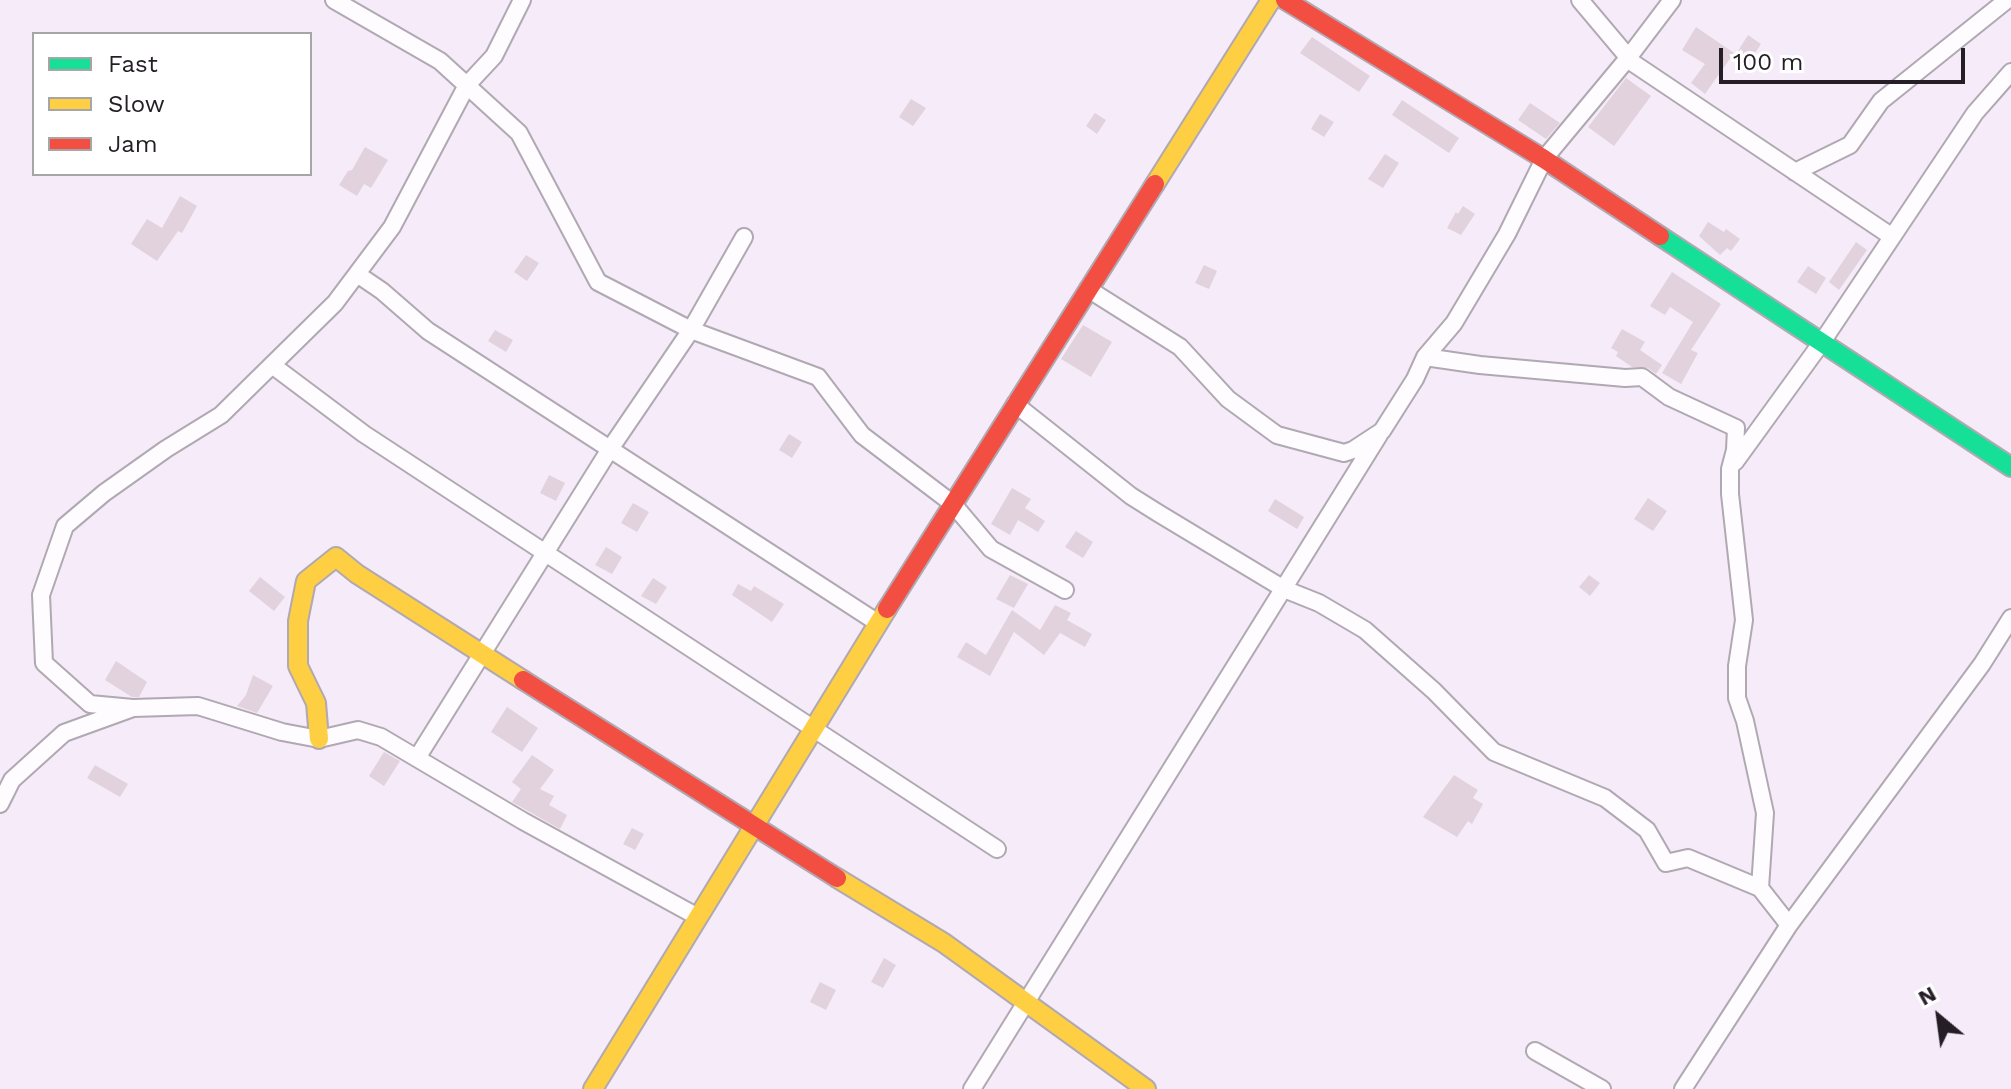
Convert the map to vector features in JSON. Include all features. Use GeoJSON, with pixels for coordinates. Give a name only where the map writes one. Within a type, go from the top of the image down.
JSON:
{"type":"FeatureCollection","features":[{"type":"Feature","properties":{"kind":"street"},"geometry":{"type":"LineString","coordinates":[[334,0],[440,61],[519,133],[598,282],[691,330],[818,377],[862,435],[953,504],[991,549],[1065,590]]}},
{"type":"Feature","properties":{"kind":"street"},"geometry":{"type":"LineString","coordinates":[[522,0],[494,56],[467,85],[392,227],[335,303],[221,415],[116,484],[65,526],[41,595],[44,663],[90,704],[133,708],[198,706],[282,732],[319,739],[358,730],[381,737],[523,821],[698,917]]}},
{"type":"Feature","properties":{"kind":"street"},"geometry":{"type":"LineString","coordinates":[[593,1089],[878,623],[1271,0]]}},
{"type":"Feature","properties":{"kind":"street"},"geometry":{"type":"LineString","coordinates":[[1285,0],[1544,159],[2011,467]]}},
{"type":"Feature","properties":{"kind":"street"},"geometry":{"type":"LineString","coordinates":[[1580,0],[1628,58],[1891,236]]}},
{"type":"Feature","properties":{"kind":"street"},"geometry":{"type":"LineString","coordinates":[[972,1089],[1425,357],[1454,323],[1507,234],[1544,159],[1672,0]]}},
{"type":"Feature","properties":{"kind":"street"},"geometry":{"type":"LineString","coordinates":[[1795,172],[1850,145],[1881,101],[2007,0]]}},
{"type":"Feature","properties":{"kind":"street"},"geometry":{"type":"LineString","coordinates":[[1730,469],[1822,342],[1975,113],[2011,72]]}},
{"type":"Feature","properties":{"kind":"street"},"geometry":{"type":"LineString","coordinates":[[417,758],[544,552],[691,330],[744,237]]}},
{"type":"Feature","properties":{"kind":"street"},"geometry":{"type":"LineString","coordinates":[[357,274],[428,331],[878,623]]}},
{"type":"Feature","properties":{"kind":"street"},"geometry":{"type":"LineString","coordinates":[[1088,289],[1180,347],[1228,399],[1277,435],[1344,453],[1382,431]]}},
{"type":"Feature","properties":{"kind":"street"},"geometry":{"type":"LineString","coordinates":[[1425,357],[1480,365],[1642,377],[1669,397],[1736,428],[1730,494],[1744,620],[1737,666],[1737,698],[1765,813],[1760,888]]}},
{"type":"Feature","properties":{"kind":"street"},"geometry":{"type":"LineString","coordinates":[[272,365],[364,434],[997,849]]}},
{"type":"Feature","properties":{"kind":"street"},"geometry":{"type":"LineString","coordinates":[[1015,404],[1131,496],[1284,589],[1319,603],[1365,630],[1434,691],[1494,752],[1605,798],[1647,830],[1666,863],[1688,858],[1760,888],[1789,925]]}},
{"type":"Feature","properties":{"kind":"street"},"geometry":{"type":"LineString","coordinates":[[319,739],[316,703],[298,666],[298,621],[306,581],[336,557],[357,574],[753,827],[944,943],[1146,1089]]}},
{"type":"Feature","properties":{"kind":"street"},"geometry":{"type":"LineString","coordinates":[[1683,1089],[1789,925],[1982,664],[2011,618]]}},
{"type":"Feature","properties":{"kind":"street"},"geometry":{"type":"LineString","coordinates":[[0,804],[12,780],[64,733],[133,708]]}},
{"type":"Feature","properties":{"kind":"street"},"geometry":{"type":"LineString","coordinates":[[1535,1051],[1602,1089]]}},
{"type":"Feature","properties":{"kind":"building"},"geometry":{"type":"Polygon","coordinates":[[[1696,27],[1734,53],[1705,94],[1691,83],[1705,64],[1682,50],[1696,27]]]}},
{"type":"Feature","properties":{"kind":"building"},"geometry":{"type":"Polygon","coordinates":[[[1748,35],[1761,44],[1751,59],[1738,51],[1748,35]]]}},
{"type":"Feature","properties":{"kind":"building"},"geometry":{"type":"Polygon","coordinates":[[[1312,37],[1370,76],[1359,92],[1300,53],[1312,37]]]}},
{"type":"Feature","properties":{"kind":"building"},"geometry":{"type":"Polygon","coordinates":[[[1626,78],[1651,96],[1614,146],[1588,127],[1626,78]]]}},
{"type":"Feature","properties":{"kind":"building"},"geometry":{"type":"Polygon","coordinates":[[[911,99],[926,108],[913,126],[899,117],[911,99]]]}},
{"type":"Feature","properties":{"kind":"building"},"geometry":{"type":"Polygon","coordinates":[[[1402,100],[1459,138],[1449,153],[1392,115],[1402,100]]]}},
{"type":"Feature","properties":{"kind":"building"},"geometry":{"type":"Polygon","coordinates":[[[1530,103],[1560,123],[1546,139],[1518,120],[1530,103]]]}},
{"type":"Feature","properties":{"kind":"building"},"geometry":{"type":"Polygon","coordinates":[[[1095,113],[1106,120],[1097,134],[1086,126],[1095,113]]]}},
{"type":"Feature","properties":{"kind":"building"},"geometry":{"type":"Polygon","coordinates":[[[1320,114],[1334,122],[1324,137],[1311,129],[1320,114]]]}},
{"type":"Feature","properties":{"kind":"building"},"geometry":{"type":"Polygon","coordinates":[[[365,147],[388,160],[371,188],[364,184],[357,196],[339,185],[365,147]]]}},
{"type":"Feature","properties":{"kind":"building"},"geometry":{"type":"Polygon","coordinates":[[[1385,154],[1399,163],[1383,188],[1368,179],[1385,154]]]}},
{"type":"Feature","properties":{"kind":"building"},"geometry":{"type":"Polygon","coordinates":[[[180,196],[197,206],[182,233],[178,231],[157,261],[131,244],[147,219],[162,228],[180,196]]]}},
{"type":"Feature","properties":{"kind":"building"},"geometry":{"type":"Polygon","coordinates":[[[1463,206],[1475,214],[1461,235],[1447,228],[1463,206]]]}},
{"type":"Feature","properties":{"kind":"building"},"geometry":{"type":"Polygon","coordinates":[[[1708,222],[1740,239],[1731,251],[1727,248],[1720,255],[1699,236],[1708,222]]]}},
{"type":"Feature","properties":{"kind":"building"},"geometry":{"type":"Polygon","coordinates":[[[1856,242],[1867,250],[1839,290],[1829,282],[1856,242]]]}},
{"type":"Feature","properties":{"kind":"building"},"geometry":{"type":"Polygon","coordinates":[[[526,255],[539,263],[527,281],[514,272],[526,255]]]}},
{"type":"Feature","properties":{"kind":"building"},"geometry":{"type":"Polygon","coordinates":[[[1204,265],[1217,271],[1209,289],[1195,283],[1204,265]]]}},
{"type":"Feature","properties":{"kind":"building"},"geometry":{"type":"Polygon","coordinates":[[[1808,266],[1826,278],[1816,294],[1797,282],[1808,266]]]}},
{"type":"Feature","properties":{"kind":"building"},"geometry":{"type":"Polygon","coordinates":[[[1672,272],[1721,304],[1691,350],[1698,353],[1681,384],[1662,373],[1693,322],[1670,307],[1665,315],[1650,306],[1672,272]]]}},
{"type":"Feature","properties":{"kind":"building"},"geometry":{"type":"Polygon","coordinates":[[[1083,325],[1112,342],[1091,377],[1061,359],[1083,325]]]}},
{"type":"Feature","properties":{"kind":"building"},"geometry":{"type":"Polygon","coordinates":[[[1622,329],[1645,342],[1640,350],[1662,365],[1656,374],[1648,368],[1632,367],[1616,356],[1618,352],[1611,348],[1622,329]]]}},
{"type":"Feature","properties":{"kind":"building"},"geometry":{"type":"Polygon","coordinates":[[[495,330],[513,340],[506,352],[488,341],[495,330]]]}},
{"type":"Feature","properties":{"kind":"building"},"geometry":{"type":"Polygon","coordinates":[[[789,434],[802,442],[792,458],[779,450],[789,434]]]}},
{"type":"Feature","properties":{"kind":"building"},"geometry":{"type":"Polygon","coordinates":[[[549,475],[565,483],[556,501],[540,493],[549,475]]]}},
{"type":"Feature","properties":{"kind":"building"},"geometry":{"type":"Polygon","coordinates":[[[1012,488],[1031,499],[1025,508],[1045,521],[1038,532],[1018,520],[1010,535],[991,524],[1012,488]]]}},
{"type":"Feature","properties":{"kind":"building"},"geometry":{"type":"Polygon","coordinates":[[[1648,498],[1667,511],[1653,531],[1634,519],[1648,498]]]}},
{"type":"Feature","properties":{"kind":"building"},"geometry":{"type":"Polygon","coordinates":[[[1275,499],[1304,517],[1297,529],[1268,511],[1275,499]]]}},
{"type":"Feature","properties":{"kind":"building"},"geometry":{"type":"Polygon","coordinates":[[[633,503],[649,512],[637,532],[621,523],[633,503]]]}},
{"type":"Feature","properties":{"kind":"building"},"geometry":{"type":"Polygon","coordinates":[[[1076,531],[1093,542],[1083,558],[1065,547],[1076,531]]]}},
{"type":"Feature","properties":{"kind":"building"},"geometry":{"type":"Polygon","coordinates":[[[606,547],[622,557],[612,574],[595,565],[606,547]]]}},
{"type":"Feature","properties":{"kind":"building"},"geometry":{"type":"Polygon","coordinates":[[[1010,575],[1028,584],[1014,608],[996,599],[1010,575]]]}},
{"type":"Feature","properties":{"kind":"building"},"geometry":{"type":"Polygon","coordinates":[[[1589,575],[1600,583],[1590,596],[1579,587],[1589,575]]]}},
{"type":"Feature","properties":{"kind":"building"},"geometry":{"type":"Polygon","coordinates":[[[260,577],[285,597],[274,611],[249,591],[260,577]]]}},
{"type":"Feature","properties":{"kind":"building"},"geometry":{"type":"Polygon","coordinates":[[[653,578],[667,587],[656,604],[641,596],[653,578]]]}},
{"type":"Feature","properties":{"kind":"building"},"geometry":{"type":"Polygon","coordinates":[[[738,584],[751,591],[754,586],[784,604],[772,622],[732,595],[738,584]]]}},
{"type":"Feature","properties":{"kind":"building"},"geometry":{"type":"Polygon","coordinates":[[[1055,605],[1071,613],[1067,620],[1092,634],[1085,647],[1060,633],[1044,655],[1014,632],[990,676],[957,657],[966,642],[986,655],[1012,610],[1040,630],[1055,605]]]}},
{"type":"Feature","properties":{"kind":"building"},"geometry":{"type":"Polygon","coordinates":[[[116,661],[147,682],[139,697],[132,697],[105,680],[116,661]]]}},
{"type":"Feature","properties":{"kind":"building"},"geometry":{"type":"Polygon","coordinates":[[[253,675],[273,686],[257,713],[237,706],[246,695],[253,675]]]}},
{"type":"Feature","properties":{"kind":"building"},"geometry":{"type":"Polygon","coordinates":[[[507,707],[538,728],[522,752],[491,732],[507,707]]]}},
{"type":"Feature","properties":{"kind":"building"},"geometry":{"type":"Polygon","coordinates":[[[384,752],[400,761],[384,786],[369,776],[384,752]]]}},
{"type":"Feature","properties":{"kind":"building"},"geometry":{"type":"Polygon","coordinates":[[[532,755],[554,770],[540,789],[554,796],[549,805],[567,815],[560,829],[512,802],[521,789],[512,782],[532,755]]]}},
{"type":"Feature","properties":{"kind":"building"},"geometry":{"type":"Polygon","coordinates":[[[95,765],[128,784],[120,797],[87,778],[95,765]]]}},
{"type":"Feature","properties":{"kind":"building"},"geometry":{"type":"Polygon","coordinates":[[[1454,775],[1478,790],[1473,798],[1483,804],[1472,824],[1468,821],[1457,837],[1423,817],[1454,775]]]}},
{"type":"Feature","properties":{"kind":"building"},"geometry":{"type":"Polygon","coordinates":[[[632,828],[644,834],[635,850],[623,844],[632,828]]]}},
{"type":"Feature","properties":{"kind":"building"},"geometry":{"type":"Polygon","coordinates":[[[884,958],[896,965],[883,988],[871,982],[884,958]]]}},
{"type":"Feature","properties":{"kind":"building"},"geometry":{"type":"Polygon","coordinates":[[[820,982],[836,990],[826,1010],[810,1002],[820,982]]]}},
{"type":"Feature","properties":{"kind":"traffic: fast"},"geometry":{"type":"LineString","coordinates":[[1660,236],[2011,467]]}},
{"type":"Feature","properties":{"kind":"traffic: slow"},"geometry":{"type":"LineString","coordinates":[[1155,184],[1271,0]]}},
{"type":"Feature","properties":{"kind":"traffic: slow"},"geometry":{"type":"LineString","coordinates":[[319,739],[316,703],[298,666],[298,621],[306,581],[336,557],[357,574],[523,680]]}},
{"type":"Feature","properties":{"kind":"traffic: slow"},"geometry":{"type":"LineString","coordinates":[[593,1089],[887,609]]}},
{"type":"Feature","properties":{"kind":"traffic: slow"},"geometry":{"type":"LineString","coordinates":[[837,878],[944,943],[1146,1089]]}},
{"type":"Feature","properties":{"kind":"traffic: jam"},"geometry":{"type":"LineString","coordinates":[[1285,0],[1544,159],[1660,236]]}},
{"type":"Feature","properties":{"kind":"traffic: jam"},"geometry":{"type":"LineString","coordinates":[[887,609],[1155,184]]}},
{"type":"Feature","properties":{"kind":"traffic: jam"},"geometry":{"type":"LineString","coordinates":[[523,680],[837,878]]}}]}
